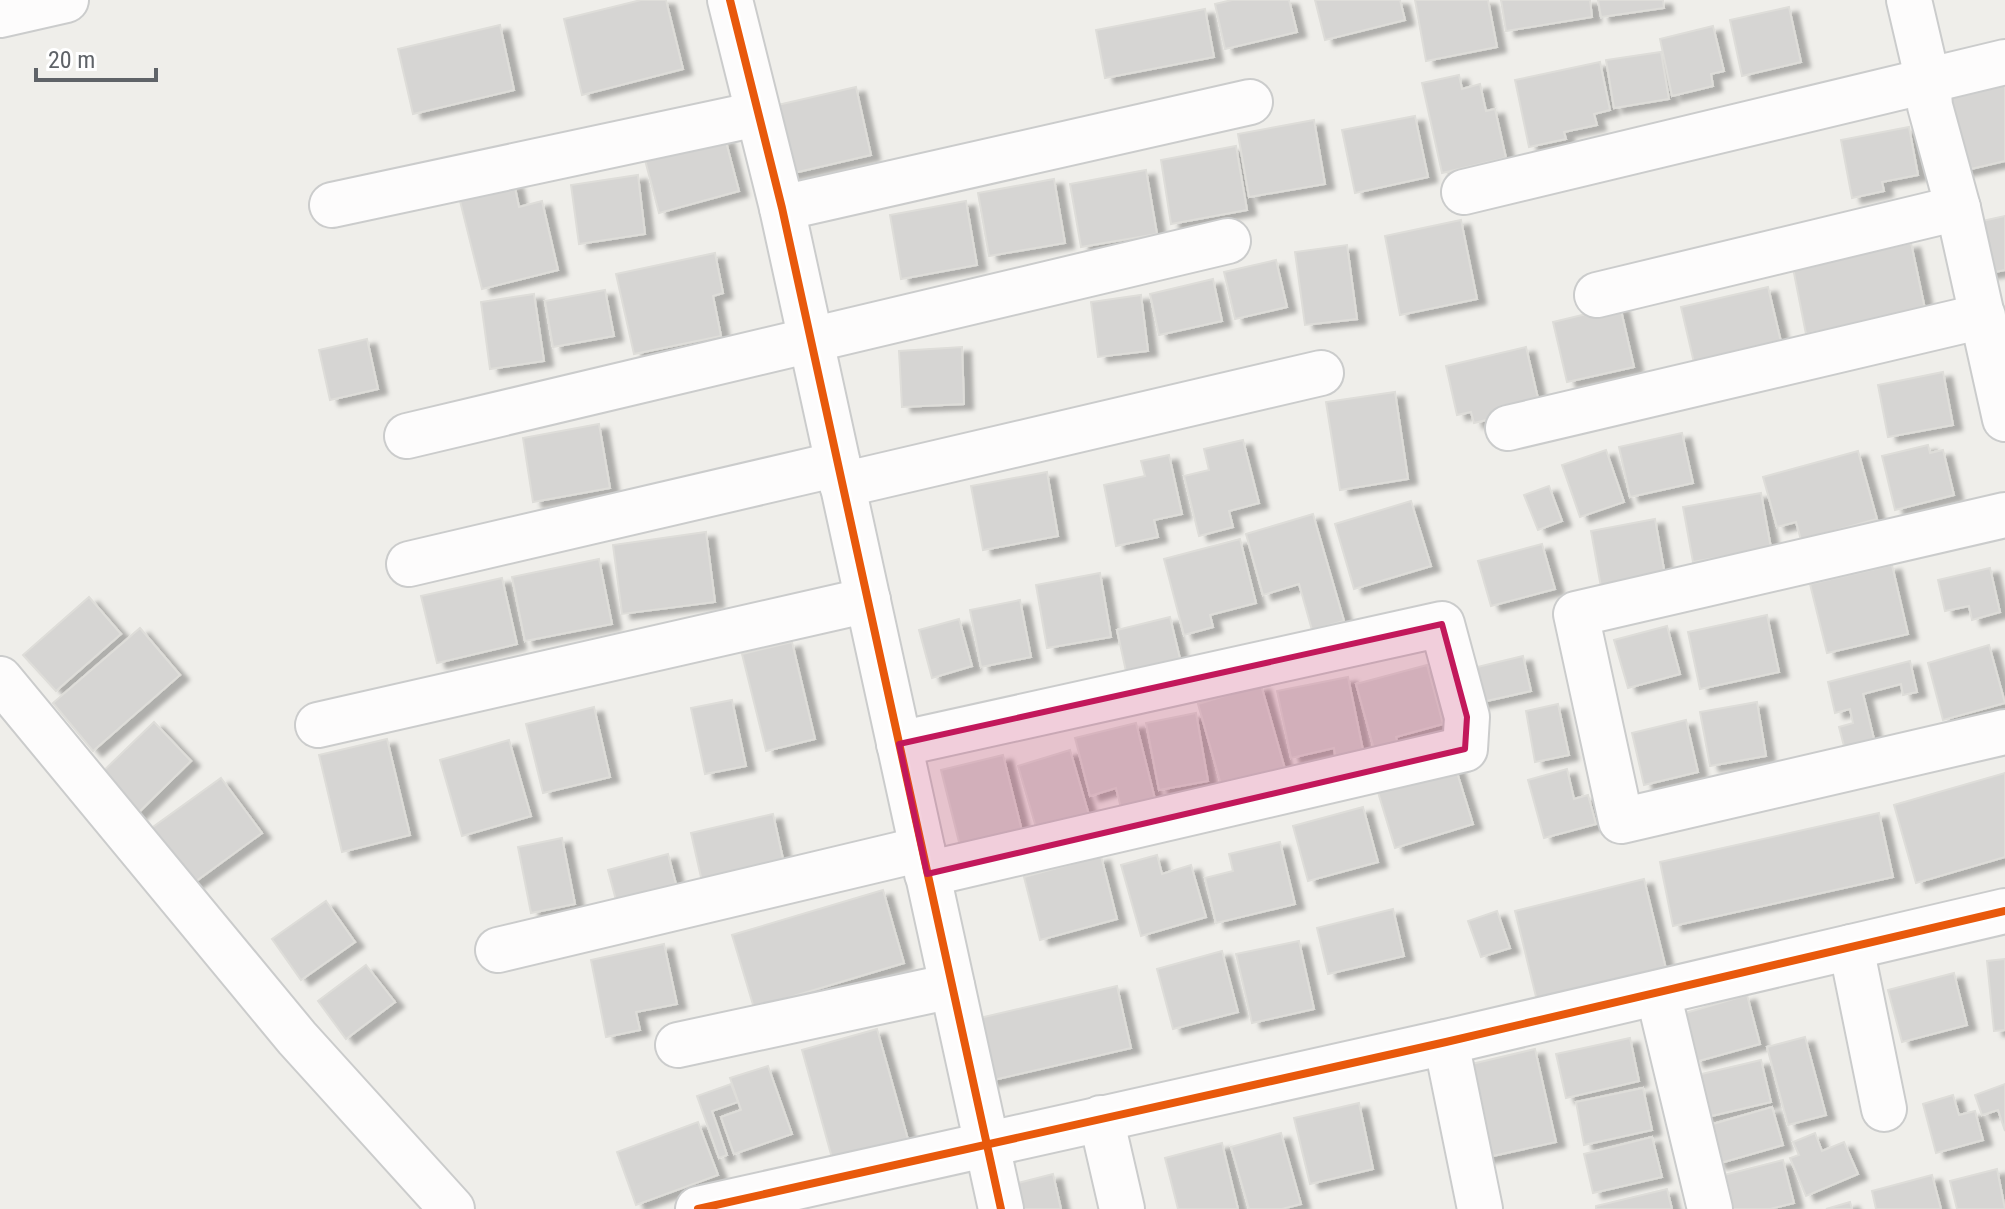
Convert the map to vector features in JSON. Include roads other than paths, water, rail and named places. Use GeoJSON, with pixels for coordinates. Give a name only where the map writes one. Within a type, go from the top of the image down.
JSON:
{"type":"FeatureCollection","features":[{"type":"Feature","properties":{"kind":"street"},"geometry":{"type":"LineString","coordinates":[[0,15],[66,0]]}},
{"type":"Feature","properties":{"kind":"street"},"geometry":{"type":"LineString","coordinates":[[730,0],[782,208],[1001,1209]]}},
{"type":"Feature","properties":{"kind":"street"},"geometry":{"type":"LineString","coordinates":[[1909,0],[1928,81],[1930,106],[1958,208],[2005,419]]}},
{"type":"Feature","properties":{"kind":"street"},"geometry":{"type":"LineString","coordinates":[[1464,192],[2005,62]]}},
{"type":"Feature","properties":{"kind":"street"},"geometry":{"type":"LineString","coordinates":[[782,208],[1250,102]]}},
{"type":"Feature","properties":{"kind":"street"},"geometry":{"type":"LineString","coordinates":[[332,205],[757,114]]}},
{"type":"Feature","properties":{"kind":"street"},"geometry":{"type":"LineString","coordinates":[[1597,295],[1958,208]]}},
{"type":"Feature","properties":{"kind":"street"},"geometry":{"type":"LineString","coordinates":[[407,436],[1228,241]]}},
{"type":"Feature","properties":{"kind":"street"},"geometry":{"type":"LineString","coordinates":[[1508,428],[1983,316]]}},
{"type":"Feature","properties":{"kind":"street"},"geometry":{"type":"LineString","coordinates":[[409,564],[1321,373]]}},
{"type":"Feature","properties":{"kind":"street"},"geometry":{"type":"LineString","coordinates":[[2005,515],[1576,614],[1621,821],[2005,732]]}},
{"type":"Feature","properties":{"kind":"street"},"geometry":{"type":"LineString","coordinates":[[318,725],[868,600]]}},
{"type":"Feature","properties":{"kind":"street"},"geometry":{"type":"LineString","coordinates":[[498,950],[1465,749],[1467,717],[1442,624],[899,744]]}},
{"type":"Feature","properties":{"kind":"street"},"geometry":{"type":"LineString","coordinates":[[0,679],[437,1204]]}},
{"type":"Feature","properties":{"kind":"street"},"geometry":{"type":"LineString","coordinates":[[698,1209],[811,1197],[986,1144],[1446,1042],[2005,911]]}},
{"type":"Feature","properties":{"kind":"street"},"geometry":{"type":"LineString","coordinates":[[1851,947],[1884,1109]]}},
{"type":"Feature","properties":{"kind":"street"},"geometry":{"type":"LineString","coordinates":[[678,1045],[952,986]]}},
{"type":"Feature","properties":{"kind":"street"},"geometry":{"type":"LineString","coordinates":[[1658,993],[1710,1209]]}},
{"type":"Feature","properties":{"kind":"street"},"geometry":{"type":"LineString","coordinates":[[1446,1042],[1480,1209]]}},
{"type":"Feature","properties":{"kind":"street"},"geometry":{"type":"LineString","coordinates":[[1101,1118],[1122,1209]]}}]}
